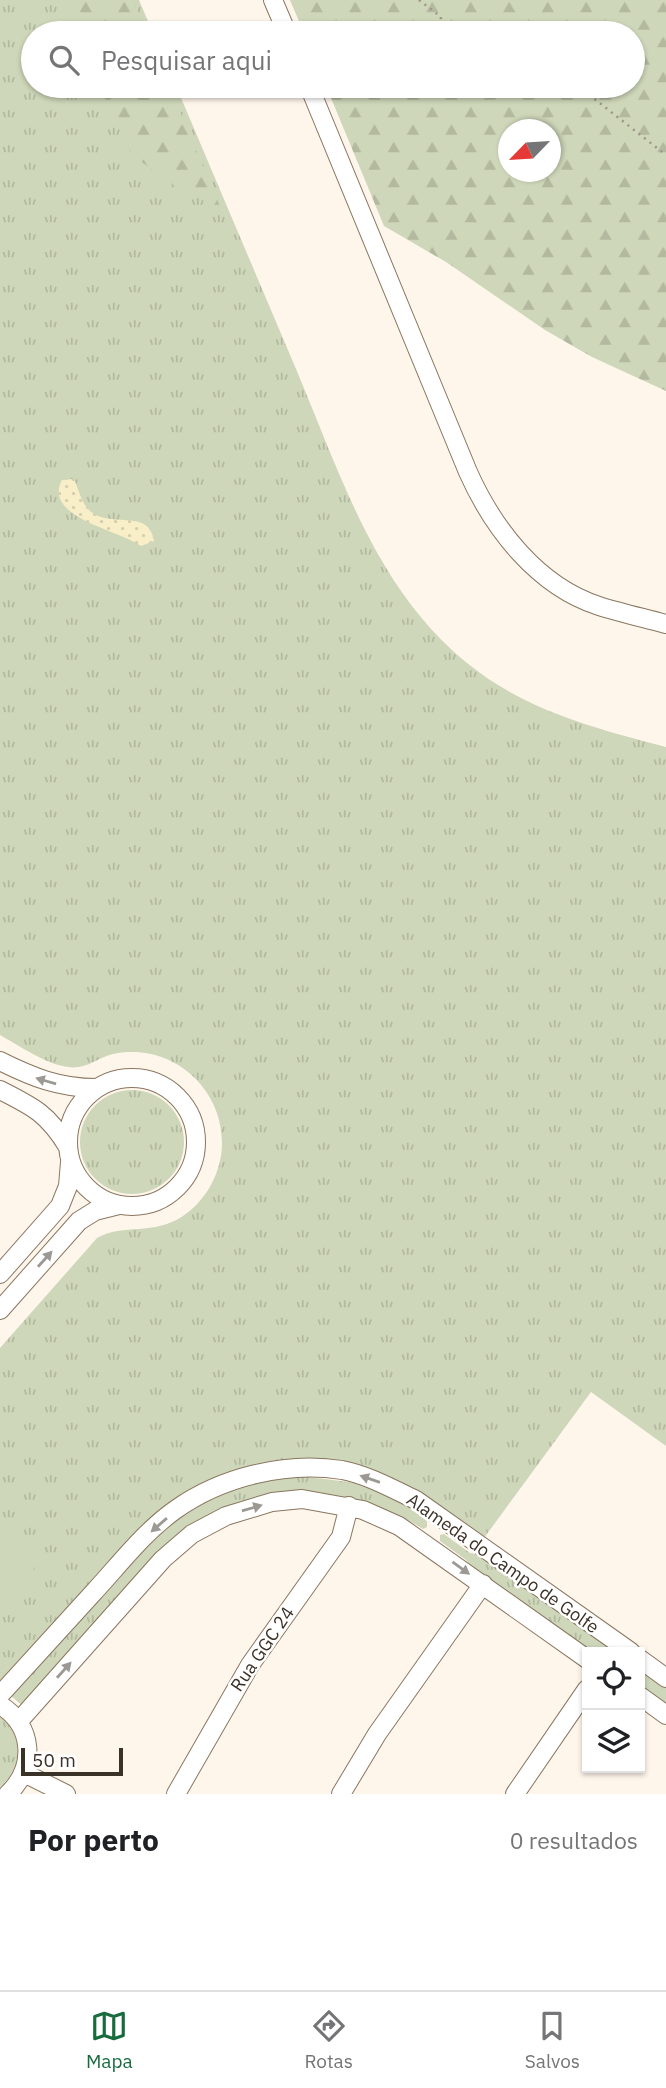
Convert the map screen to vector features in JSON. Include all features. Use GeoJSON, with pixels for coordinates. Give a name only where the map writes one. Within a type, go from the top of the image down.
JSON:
{"type":"FeatureCollection","features":[{"type":"Feature","properties":{"kind":"street"},"geometry":{"type":"LineString","coordinates":[[273,0],[282,21]]}},
{"type":"Feature","properties":{"kind":"street"},"geometry":{"type":"LineString","coordinates":[[314,98],[468,472],[488,512],[514,547],[561,587],[597,606],[666,624]]}},
{"type":"Feature","properties":{"kind":"street"},"geometry":{"type":"LineString","coordinates":[[0,1061],[40,1081],[73,1088],[96,1088],[128,1077],[162,1084],[181,1099],[196,1134],[195,1159],[184,1181],[175,1190],[153,1203],[119,1205],[95,1211],[79,1222],[0,1310]]}},
{"type":"Feature","properties":{"kind":"street"},"geometry":{"type":"LineString","coordinates":[[0,1274],[60,1206],[68,1186],[74,1114],[96,1088]]}},
{"type":"Feature","properties":{"kind":"street"},"geometry":{"type":"LineString","coordinates":[[0,1090],[39,1110],[53,1122],[88,1189],[119,1205]]}},
{"type":"Feature","properties":{"kind":"street","name":"Alameda do Campo de Golfe"},"geometry":{"type":"LineString","coordinates":[[0,1695],[142,1539],[175,1510],[216,1486],[274,1472],[307,1468],[344,1471],[380,1482],[442,1517],[624,1647]]}},
{"type":"Feature","properties":{"kind":"street","name":"Alameda do Campo de Golfe"},"geometry":{"type":"LineString","coordinates":[[19,1721],[163,1559],[192,1534],[226,1516],[272,1502],[302,1499],[349,1506],[399,1526],[582,1655]]}},
{"type":"Feature","properties":{"kind":"street","name":"Rua GGC 24"},"geometry":{"type":"LineString","coordinates":[[176,1794],[250,1665],[341,1537],[349,1506]]}},
{"type":"Feature","properties":{"kind":"street"},"geometry":{"type":"LineString","coordinates":[[424,1542],[442,1517]]}},
{"type":"Feature","properties":{"kind":"street"},"geometry":{"type":"LineString","coordinates":[[341,1794],[377,1734],[482,1584]]}},
{"type":"Feature","properties":{"kind":"street"},"geometry":{"type":"LineString","coordinates":[[645,1663],[666,1678]]}},
{"type":"Feature","properties":{"kind":"street"},"geometry":{"type":"LineString","coordinates":[[515,1794],[582,1696]]}},
{"type":"Feature","properties":{"kind":"street"},"geometry":{"type":"LineString","coordinates":[[645,1700],[666,1715]]}},
{"type":"Feature","properties":{"kind":"street"},"geometry":{"type":"LineString","coordinates":[[0,1705],[19,1721],[29,1749],[24,1773],[8,1794]]}},
{"type":"Feature","properties":{"kind":"street"},"geometry":{"type":"LineString","coordinates":[[24,1773],[66,1794]]}},
{"type":"Feature","properties":{"kind":"path"},"geometry":{"type":"LineString","coordinates":[[419,0],[441,17],[441,21]]}},
{"type":"Feature","properties":{"kind":"path"},"geometry":{"type":"LineString","coordinates":[[593,98],[666,155]]}},
{"type":"Feature","properties":{"kind":"green space"},"geometry":{"type":"Polygon","coordinates":[[[0,0],[139,0],[148,21],[21,21],[21,98],[181,98],[346,489],[384,565],[408,600],[435,633],[467,663],[513,694],[587,725],[666,747],[666,1446],[591,1392],[484,1538],[348,1467],[199,1487],[0,1686],[0,1348],[97,1238],[118,1231],[161,1226],[192,1209],[212,1184],[222,1143],[220,1122],[213,1103],[203,1087],[173,1062],[134,1052],[113,1054],[86,1065],[68,1067],[42,1058],[0,1035],[0,0]]]}},
{"type":"Feature","properties":{"kind":"green space"},"geometry":{"type":"Polygon","coordinates":[[[69,0],[133,0],[142,21],[77,21],[69,0]]]}},
{"type":"Feature","properties":{"kind":"green space"},"geometry":{"type":"Polygon","coordinates":[[[290,0],[666,0],[666,391],[592,357],[545,330],[446,262],[384,226],[331,98],[645,98],[645,21],[299,21],[290,0]]]}},
{"type":"Feature","properties":{"kind":"green space"},"geometry":{"type":"Polygon","coordinates":[[[105,98],[174,98],[221,209],[179,189],[132,155],[105,98]]]}},
{"type":"Feature","properties":{"kind":"green space"},"geometry":{"type":"Polygon","coordinates":[[[132,1090],[152,1094],[169,1105],[180,1122],[184,1142],[180,1162],[169,1179],[152,1190],[132,1194],[112,1190],[95,1179],[84,1162],[80,1142],[84,1122],[95,1105],[112,1094],[132,1090]]]}},
{"type":"Feature","properties":{"kind":"green space"},"geometry":{"type":"Polygon","coordinates":[[[300,1476],[357,1483],[394,1496],[427,1521],[427,1527],[423,1529],[403,1517],[361,1502],[218,1514],[25,1708],[10,1695],[158,1532],[206,1499],[261,1480],[300,1476]]]}},
{"type":"Feature","properties":{"kind":"green space"},"geometry":{"type":"Polygon","coordinates":[[[444,1534],[470,1553],[483,1555],[611,1647],[582,1648],[478,1574],[466,1560],[440,1541],[440,1535],[444,1534]]]}},
{"type":"Feature","properties":{"kind":"green space"},"geometry":{"type":"Polygon","coordinates":[[[0,1535],[39,1561],[10,1605],[0,1598],[0,1535]]]}},
{"type":"Feature","properties":{"kind":"green space"},"geometry":{"type":"Polygon","coordinates":[[[645,1672],[666,1687],[666,1708],[645,1693],[645,1672]]]}},
{"type":"Feature","properties":{"kind":"green space"},"geometry":{"type":"Polygon","coordinates":[[[0,1717],[14,1733],[18,1752],[13,1771],[0,1787],[0,1717]]]}},
{"type":"Feature","properties":{"kind":"sand"},"geometry":{"type":"Polygon","coordinates":[[[74,479],[88,509],[106,518],[144,524],[151,530],[154,541],[141,546],[72,513],[63,504],[59,493],[62,480],[74,479]]]}}]}
